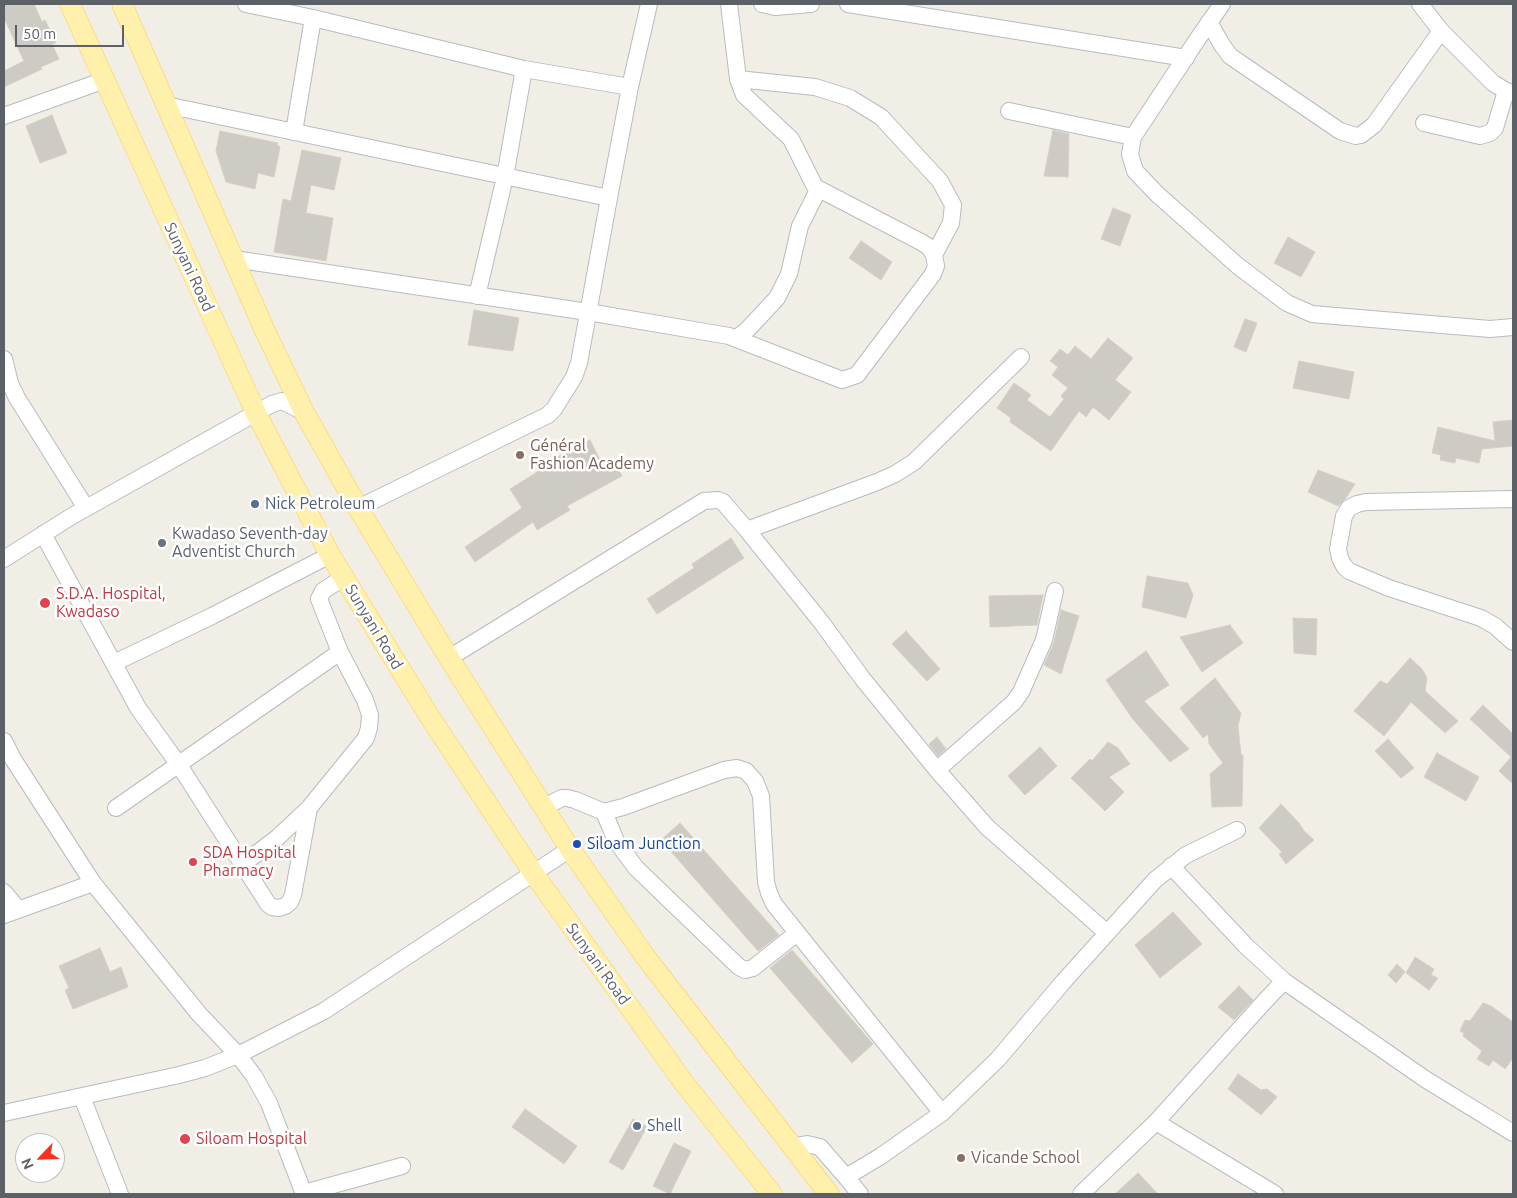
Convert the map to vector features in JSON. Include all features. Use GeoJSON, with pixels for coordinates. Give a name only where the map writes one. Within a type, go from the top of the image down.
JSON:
{"type":"FeatureCollection","features":[{"type":"Feature","properties":{"kind":"main road","name":"Sunyani Road"},"geometry":{"type":"LineString","coordinates":[[70,4],[256,413],[330,555],[431,719],[534,874],[684,1083],[772,1194]]}},
{"type":"Feature","properties":{"kind":"main road"},"geometry":{"type":"LineString","coordinates":[[122,4],[266,331],[304,412],[358,508],[449,658],[570,849],[644,956],[829,1194]]}},
{"type":"Feature","properties":{"kind":"street"},"geometry":{"type":"LineString","coordinates":[[246,4],[313,18],[524,69],[630,87]]}},
{"type":"Feature","properties":{"kind":"street"},"geometry":{"type":"LineString","coordinates":[[358,508],[548,415],[554,409],[574,377],[579,363],[630,87],[649,4]]}},
{"type":"Feature","properties":{"kind":"street"},"geometry":{"type":"LineString","coordinates":[[234,259],[588,312],[737,338],[842,380],[857,375],[933,274],[936,266],[934,255],[921,242],[818,190],[812,183],[791,139],[744,95],[738,79],[729,4]]}},
{"type":"Feature","properties":{"kind":"street"},"geometry":{"type":"LineString","coordinates":[[762,4],[775,7],[811,4]]}},
{"type":"Feature","properties":{"kind":"street"},"geometry":{"type":"LineString","coordinates":[[848,4],[1186,58]]}},
{"type":"Feature","properties":{"kind":"street"},"geometry":{"type":"LineString","coordinates":[[1222,4],[1134,137],[1130,154],[1135,171],[1157,194],[1238,266],[1287,303],[1312,314],[1490,329],[1513,326]]}},
{"type":"Feature","properties":{"kind":"street"},"geometry":{"type":"LineString","coordinates":[[1420,4],[1441,31],[1493,83],[1509,92],[1495,128],[1490,133],[1480,136],[1424,122]]}},
{"type":"Feature","properties":{"kind":"street"},"geometry":{"type":"LineString","coordinates":[[294,132],[313,18]]}},
{"type":"Feature","properties":{"kind":"street"},"geometry":{"type":"LineString","coordinates":[[1209,22],[1222,46],[1230,56],[1340,131],[1356,136],[1361,135],[1374,124],[1441,31]]}},
{"type":"Feature","properties":{"kind":"street"},"geometry":{"type":"LineString","coordinates":[[477,296],[505,177],[524,69]]}},
{"type":"Feature","properties":{"kind":"street"},"geometry":{"type":"LineString","coordinates":[[738,79],[815,87],[850,98],[882,117],[940,181],[953,205],[951,223],[934,255]]}},
{"type":"Feature","properties":{"kind":"street"},"geometry":{"type":"LineString","coordinates":[[4,116],[105,80]]}},
{"type":"Feature","properties":{"kind":"street"},"geometry":{"type":"LineString","coordinates":[[166,105],[609,198]]}},
{"type":"Feature","properties":{"kind":"street"},"geometry":{"type":"LineString","coordinates":[[1009,111],[1134,137]]}},
{"type":"Feature","properties":{"kind":"street"},"geometry":{"type":"LineString","coordinates":[[737,338],[777,298],[789,274],[800,226],[818,190]]}},
{"type":"Feature","properties":{"kind":"street"},"geometry":{"type":"LineString","coordinates":[[747,530],[895,474],[914,462],[1021,357]]}},
{"type":"Feature","properties":{"kind":"street"},"geometry":{"type":"LineString","coordinates":[[4,359],[10,383],[17,398],[86,508]]}},
{"type":"Feature","properties":{"kind":"street"},"geometry":{"type":"LineString","coordinates":[[4,559],[86,508],[272,404],[282,401],[304,412]]}},
{"type":"Feature","properties":{"kind":"street"},"geometry":{"type":"LineString","coordinates":[[1513,499],[1366,502],[1356,504],[1349,508],[1344,516],[1338,549],[1344,566],[1349,571],[1389,588],[1481,618],[1513,642]]}},
{"type":"Feature","properties":{"kind":"street"},"geometry":{"type":"LineString","coordinates":[[449,658],[704,502],[718,500],[723,502],[822,624],[862,678],[936,770],[987,827],[1107,933]]}},
{"type":"Feature","properties":{"kind":"street"},"geometry":{"type":"LineString","coordinates":[[43,534],[138,708],[179,765],[268,904],[272,907],[278,908],[290,902],[293,895],[309,808]]}},
{"type":"Feature","properties":{"kind":"street"},"geometry":{"type":"LineString","coordinates":[[114,663],[212,616],[330,555]]}},
{"type":"Feature","properties":{"kind":"street"},"geometry":{"type":"LineString","coordinates":[[242,864],[277,838],[309,808],[366,738],[370,715],[365,700],[340,652],[319,599],[323,591],[344,578]]}},
{"type":"Feature","properties":{"kind":"street"},"geometry":{"type":"LineString","coordinates":[[936,770],[1014,702],[1021,692],[1044,640],[1055,591]]}},
{"type":"Feature","properties":{"kind":"street"},"geometry":{"type":"LineString","coordinates":[[116,808],[340,652]]}},
{"type":"Feature","properties":{"kind":"street"},"geometry":{"type":"LineString","coordinates":[[4,742],[93,883],[199,1014],[238,1055],[254,1076],[269,1103],[304,1194],[402,1166]]}},
{"type":"Feature","properties":{"kind":"street"},"geometry":{"type":"LineString","coordinates":[[544,807],[562,798],[567,798],[604,812],[724,770],[737,768],[746,771],[755,781],[761,796],[766,882],[768,893],[774,904],[942,1113]]}},
{"type":"Feature","properties":{"kind":"street"},"geometry":{"type":"LineString","coordinates":[[604,812],[616,841],[641,873],[740,967],[745,970],[753,968],[798,933]]}},
{"type":"Feature","properties":{"kind":"street"},"geometry":{"type":"LineString","coordinates":[[846,1178],[942,1113],[998,1059],[1064,980],[1155,880],[1186,855],[1236,830]]}},
{"type":"Feature","properties":{"kind":"street"},"geometry":{"type":"LineString","coordinates":[[4,1113],[205,1068],[238,1055],[324,1011],[570,849]]}},
{"type":"Feature","properties":{"kind":"street"},"geometry":{"type":"LineString","coordinates":[[1171,866],[1246,946],[1284,981],[1425,1079],[1513,1133]]}},
{"type":"Feature","properties":{"kind":"street"},"geometry":{"type":"LineString","coordinates":[[4,892],[11,912],[93,883]]}},
{"type":"Feature","properties":{"kind":"street"},"geometry":{"type":"LineString","coordinates":[[1081,1194],[1156,1122],[1284,981]]}},
{"type":"Feature","properties":{"kind":"street"},"geometry":{"type":"LineString","coordinates":[[82,1097],[120,1194]]}},
{"type":"Feature","properties":{"kind":"street"},"geometry":{"type":"LineString","coordinates":[[1156,1122],[1275,1194]]}},
{"type":"Feature","properties":{"kind":"street"},"geometry":{"type":"LineString","coordinates":[[791,1147],[807,1144],[820,1147],[860,1194]]}},
{"type":"Feature","properties":{"kind":"building"},"geometry":{"type":"Polygon","coordinates":[[[4,4],[34,4],[42,22],[45,20],[56,43],[52,44],[59,59],[4,87],[4,71],[24,61],[4,18],[4,4]]]}},
{"type":"Feature","properties":{"kind":"building"},"geometry":{"type":"Polygon","coordinates":[[[52,115],[67,153],[40,163],[26,126],[52,115]]]}},
{"type":"Feature","properties":{"kind":"building"},"geometry":{"type":"Polygon","coordinates":[[[1053,130],[1069,134],[1068,177],[1044,176],[1053,130]]]}},
{"type":"Feature","properties":{"kind":"building"},"geometry":{"type":"Polygon","coordinates":[[[220,131],[278,143],[277,145],[280,147],[274,177],[258,173],[255,189],[226,182],[216,151],[220,131]]]}},
{"type":"Feature","properties":{"kind":"building"},"geometry":{"type":"Polygon","coordinates":[[[302,150],[341,158],[334,190],[311,185],[306,213],[333,218],[326,261],[274,252],[283,199],[291,201],[302,150]]]}},
{"type":"Feature","properties":{"kind":"building"},"geometry":{"type":"Polygon","coordinates":[[[1113,208],[1131,215],[1120,246],[1101,239],[1113,208]]]}},
{"type":"Feature","properties":{"kind":"building"},"geometry":{"type":"Polygon","coordinates":[[[1288,237],[1315,252],[1301,277],[1274,263],[1288,237]]]}},
{"type":"Feature","properties":{"kind":"building"},"geometry":{"type":"Polygon","coordinates":[[[861,241],[892,262],[881,280],[849,258],[861,241]]]}},
{"type":"Feature","properties":{"kind":"building"},"geometry":{"type":"Polygon","coordinates":[[[474,310],[519,318],[513,351],[468,345],[474,310]]]}},
{"type":"Feature","properties":{"kind":"building"},"geometry":{"type":"Polygon","coordinates":[[[1245,319],[1257,323],[1246,352],[1234,347],[1245,319]]]}},
{"type":"Feature","properties":{"kind":"building"},"geometry":{"type":"Polygon","coordinates":[[[1108,338],[1133,358],[1115,380],[1131,392],[1109,420],[1093,407],[1086,417],[1079,411],[1051,451],[1010,422],[1011,418],[997,408],[1014,383],[1031,395],[1027,400],[1050,417],[1064,399],[1061,396],[1068,388],[1052,375],[1058,367],[1050,361],[1060,349],[1068,355],[1075,346],[1091,359],[1108,338]]]}},
{"type":"Feature","properties":{"kind":"building"},"geometry":{"type":"Polygon","coordinates":[[[1299,361],[1354,372],[1349,399],[1293,388],[1299,361]]]}},
{"type":"Feature","properties":{"kind":"building"},"geometry":{"type":"Polygon","coordinates":[[[1513,420],[1513,446],[1482,449],[1479,463],[1456,458],[1455,463],[1440,460],[1441,455],[1432,453],[1438,427],[1495,441],[1493,422],[1513,420]]]}},
{"type":"Feature","properties":{"kind":"building"},"geometry":{"type":"Polygon","coordinates":[[[590,440],[604,468],[614,462],[622,476],[567,506],[570,510],[537,530],[533,522],[475,562],[465,547],[522,508],[510,489],[558,459],[557,457],[590,440]]]}},
{"type":"Feature","properties":{"kind":"building"},"geometry":{"type":"Polygon","coordinates":[[[1318,470],[1355,484],[1338,506],[1308,492],[1318,470]]]}},
{"type":"Feature","properties":{"kind":"building"},"geometry":{"type":"Polygon","coordinates":[[[731,538],[744,558],[657,614],[647,599],[694,568],[692,564],[731,538]]]}},
{"type":"Feature","properties":{"kind":"building"},"geometry":{"type":"Polygon","coordinates":[[[1147,576],[1188,583],[1193,595],[1186,618],[1142,607],[1147,576]]]}},
{"type":"Feature","properties":{"kind":"building"},"geometry":{"type":"Polygon","coordinates":[[[1043,595],[1037,625],[990,627],[989,596],[1043,595]]]}},
{"type":"Feature","properties":{"kind":"building"},"geometry":{"type":"Polygon","coordinates":[[[1061,610],[1079,616],[1061,674],[1044,665],[1054,642],[1061,610]]]}},
{"type":"Feature","properties":{"kind":"building"},"geometry":{"type":"Polygon","coordinates":[[[1293,618],[1317,619],[1316,655],[1294,653],[1293,618]]]}},
{"type":"Feature","properties":{"kind":"building"},"geometry":{"type":"Polygon","coordinates":[[[1230,625],[1243,643],[1202,672],[1180,637],[1230,625]]]}},
{"type":"Feature","properties":{"kind":"building"},"geometry":{"type":"Polygon","coordinates":[[[906,631],[940,669],[927,681],[892,644],[906,631]]]}},
{"type":"Feature","properties":{"kind":"building"},"geometry":{"type":"Polygon","coordinates":[[[1146,651],[1169,685],[1144,701],[1189,749],[1170,762],[1132,718],[1106,680],[1146,651]]]}},
{"type":"Feature","properties":{"kind":"building"},"geometry":{"type":"Polygon","coordinates":[[[1410,658],[1422,669],[1427,678],[1425,691],[1458,721],[1445,733],[1411,702],[1384,736],[1354,711],[1380,681],[1387,684],[1410,658]]]}},
{"type":"Feature","properties":{"kind":"building"},"geometry":{"type":"Polygon","coordinates":[[[1215,678],[1241,713],[1238,726],[1241,755],[1243,755],[1242,806],[1212,807],[1210,774],[1223,763],[1209,744],[1208,734],[1203,738],[1180,708],[1215,678]]]}},
{"type":"Feature","properties":{"kind":"building"},"geometry":{"type":"Polygon","coordinates":[[[1483,705],[1513,734],[1513,784],[1499,771],[1511,757],[1470,719],[1483,705]]]}},
{"type":"Feature","properties":{"kind":"building"},"geometry":{"type":"Polygon","coordinates":[[[937,737],[946,749],[938,756],[929,744],[937,737]]]}},
{"type":"Feature","properties":{"kind":"building"},"geometry":{"type":"Polygon","coordinates":[[[1388,739],[1414,768],[1401,778],[1375,751],[1388,739]]]}},
{"type":"Feature","properties":{"kind":"building"},"geometry":{"type":"Polygon","coordinates":[[[1108,742],[1118,748],[1130,764],[1109,777],[1124,792],[1105,811],[1071,778],[1090,759],[1092,761],[1108,742]]]}},
{"type":"Feature","properties":{"kind":"building"},"geometry":{"type":"Polygon","coordinates":[[[1040,747],[1057,766],[1025,795],[1008,776],[1040,747]]]}},
{"type":"Feature","properties":{"kind":"building"},"geometry":{"type":"Polygon","coordinates":[[[1437,753],[1479,777],[1466,801],[1424,777],[1437,753]]]}},
{"type":"Feature","properties":{"kind":"building"},"geometry":{"type":"Polygon","coordinates":[[[1281,804],[1314,840],[1286,864],[1279,854],[1282,852],[1259,828],[1281,804]]]}},
{"type":"Feature","properties":{"kind":"building"},"geometry":{"type":"Polygon","coordinates":[[[680,823],[779,935],[758,951],[661,840],[680,823]]]}},
{"type":"Feature","properties":{"kind":"building"},"geometry":{"type":"Polygon","coordinates":[[[1173,912],[1202,944],[1160,978],[1135,945],[1173,912]]]}},
{"type":"Feature","properties":{"kind":"building"},"geometry":{"type":"Polygon","coordinates":[[[100,948],[110,972],[121,967],[128,987],[73,1009],[65,990],[69,988],[59,966],[100,948]]]}},
{"type":"Feature","properties":{"kind":"building"},"geometry":{"type":"Polygon","coordinates":[[[792,950],[873,1044],[852,1063],[770,968],[792,950]]]}},
{"type":"Feature","properties":{"kind":"building"},"geometry":{"type":"Polygon","coordinates":[[[1415,957],[1434,969],[1431,975],[1438,978],[1429,990],[1406,973],[1415,957]]]}},
{"type":"Feature","properties":{"kind":"building"},"geometry":{"type":"Polygon","coordinates":[[[1397,964],[1405,972],[1396,983],[1388,975],[1397,964]]]}},
{"type":"Feature","properties":{"kind":"building"},"geometry":{"type":"Polygon","coordinates":[[[1239,986],[1253,1000],[1234,1020],[1218,1007],[1239,986]]]}},
{"type":"Feature","properties":{"kind":"building"},"geometry":{"type":"Polygon","coordinates":[[[1483,1003],[1491,1006],[1513,1022],[1513,1058],[1505,1069],[1493,1060],[1489,1066],[1477,1059],[1482,1051],[1463,1036],[1464,1033],[1460,1031],[1465,1020],[1470,1021],[1483,1003]]]}},
{"type":"Feature","properties":{"kind":"building"},"geometry":{"type":"Polygon","coordinates":[[[1238,1074],[1261,1090],[1267,1089],[1277,1097],[1261,1115],[1228,1089],[1238,1074]]]}},
{"type":"Feature","properties":{"kind":"building"},"geometry":{"type":"Polygon","coordinates":[[[525,1109],[577,1146],[564,1164],[512,1127],[525,1109]]]}},
{"type":"Feature","properties":{"kind":"building"},"geometry":{"type":"Polygon","coordinates":[[[633,1119],[647,1127],[623,1170],[609,1162],[633,1119]]]}},
{"type":"Feature","properties":{"kind":"building"},"geometry":{"type":"Polygon","coordinates":[[[674,1143],[691,1151],[670,1194],[653,1186],[674,1143]]]}},
{"type":"Feature","properties":{"kind":"building"},"geometry":{"type":"Polygon","coordinates":[[[1138,1173],[1158,1194],[1115,1194],[1138,1173]]]}},
{"type":"Feature","properties":{"kind":"place","name":"Général Fashion Academy"},"geometry":{"type":"Point","coordinates":[520,455]}},
{"type":"Feature","properties":{"kind":"place","name":"Nick Petroleum"},"geometry":{"type":"Point","coordinates":[255,504]}},
{"type":"Feature","properties":{"kind":"place","name":"Kwadaso Seventh-day Adventist Church"},"geometry":{"type":"Point","coordinates":[162,543]}},
{"type":"Feature","properties":{"kind":"place","name":"S.D.A. Hospital, Kwadaso"},"geometry":{"type":"Point","coordinates":[45,603]}},
{"type":"Feature","properties":{"kind":"place","name":"Siloam Junction"},"geometry":{"type":"Point","coordinates":[577,844]}},
{"type":"Feature","properties":{"kind":"place","name":"SDA Hospital Pharmacy"},"geometry":{"type":"Point","coordinates":[193,862]}},
{"type":"Feature","properties":{"kind":"place","name":"Shell"},"geometry":{"type":"Point","coordinates":[637,1126]}},
{"type":"Feature","properties":{"kind":"place","name":"Siloam Hospital"},"geometry":{"type":"Point","coordinates":[185,1139]}},
{"type":"Feature","properties":{"kind":"place","name":"Vicande School"},"geometry":{"type":"Point","coordinates":[961,1158]}}]}
